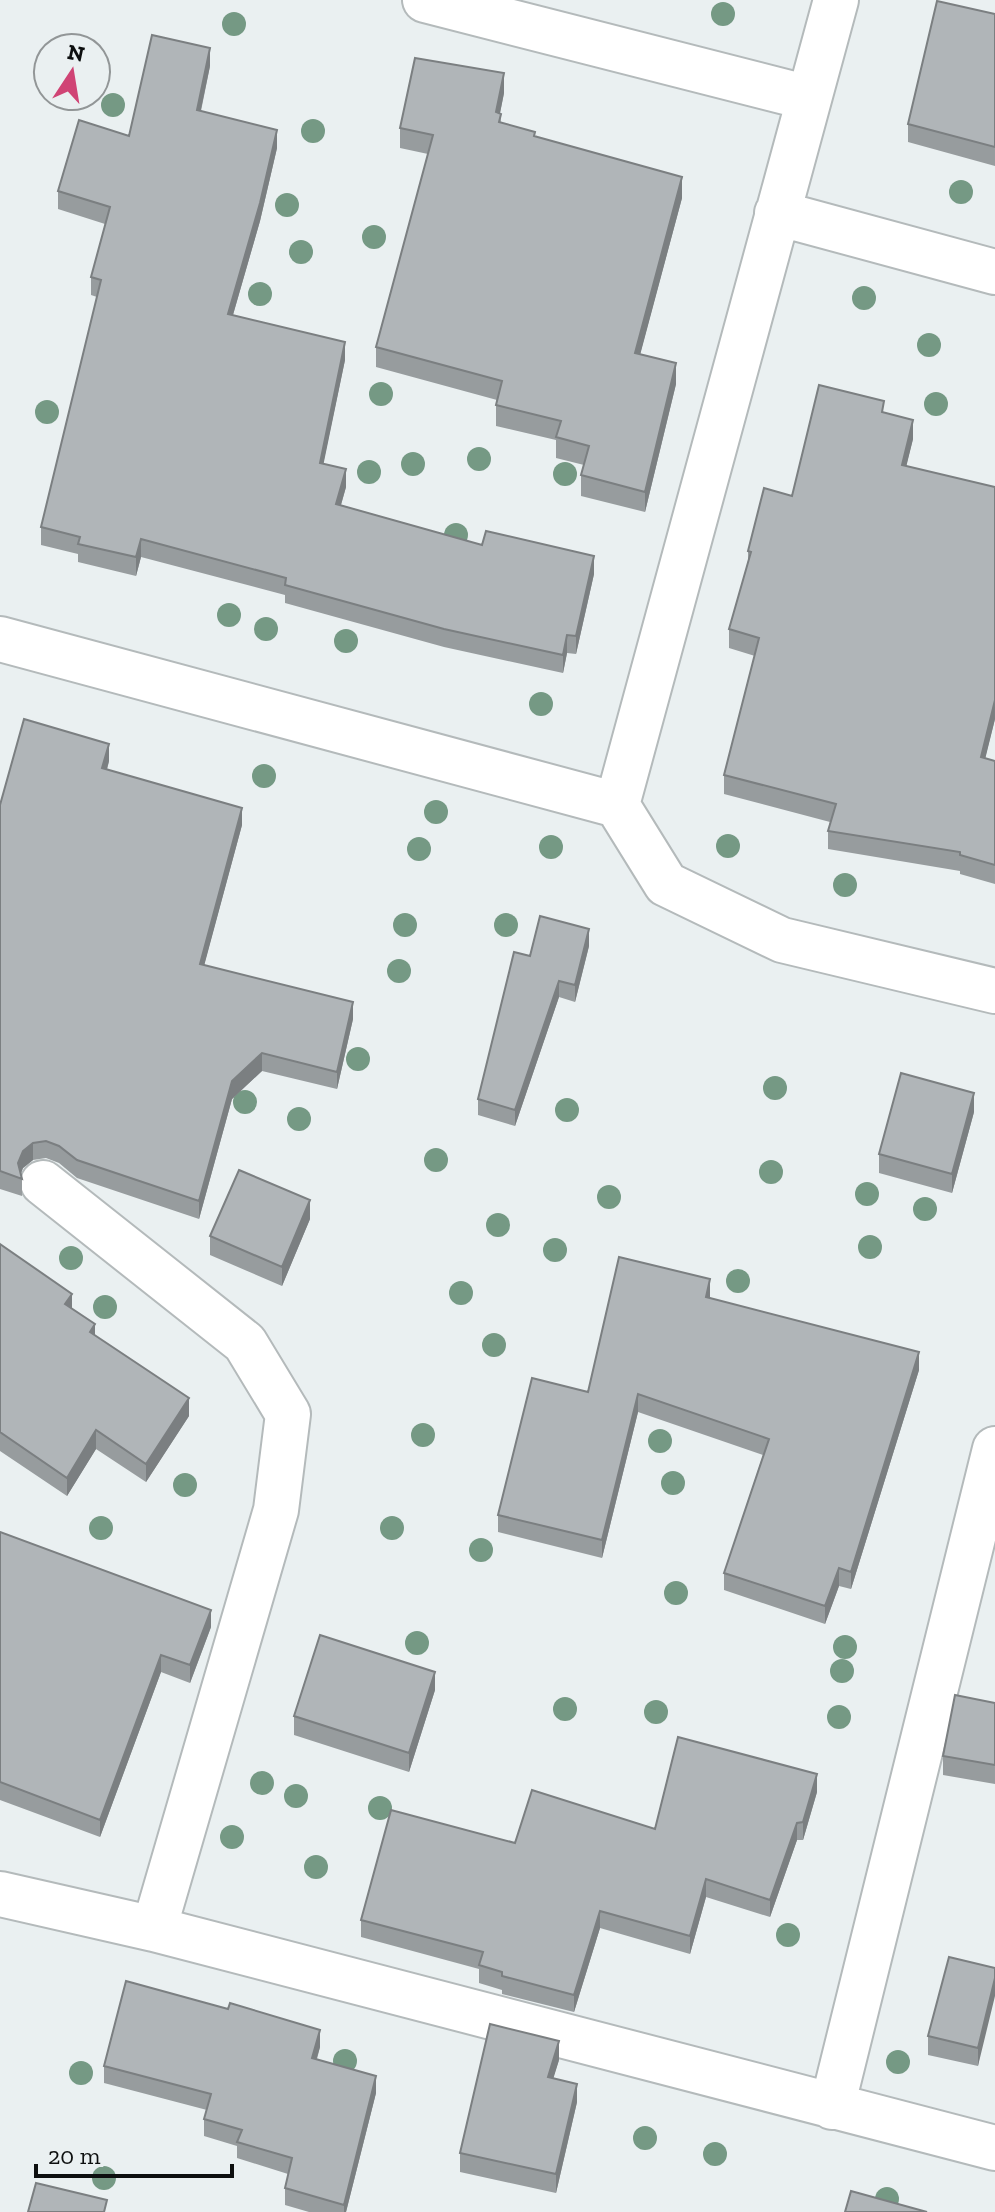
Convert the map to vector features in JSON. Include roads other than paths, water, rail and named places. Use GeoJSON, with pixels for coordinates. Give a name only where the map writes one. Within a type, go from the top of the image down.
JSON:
{"type":"FeatureCollection","features":[{"type":"Feature","properties":{"kind":"street"},"geometry":{"type":"LineString","coordinates":[[425,0],[809,98]]}},
{"type":"Feature","properties":{"kind":"street"},"geometry":{"type":"LineString","coordinates":[[617,805],[836,0]]}},
{"type":"Feature","properties":{"kind":"street"},"geometry":{"type":"LineString","coordinates":[[777,213],[995,272]]}},
{"type":"Feature","properties":{"kind":"street"},"geometry":{"type":"LineString","coordinates":[[0,639],[617,805],[666,884],[782,940],[995,991]]}},
{"type":"Feature","properties":{"kind":"street"},"geometry":{"type":"LineString","coordinates":[[43,1183],[245,1343],[288,1414],[276,1510],[154,1929]]}},
{"type":"Feature","properties":{"kind":"street"},"geometry":{"type":"LineString","coordinates":[[832,2107],[995,1449]]}},
{"type":"Feature","properties":{"kind":"street"},"geometry":{"type":"LineString","coordinates":[[0,1894],[154,1929],[995,2148]]}}]}
